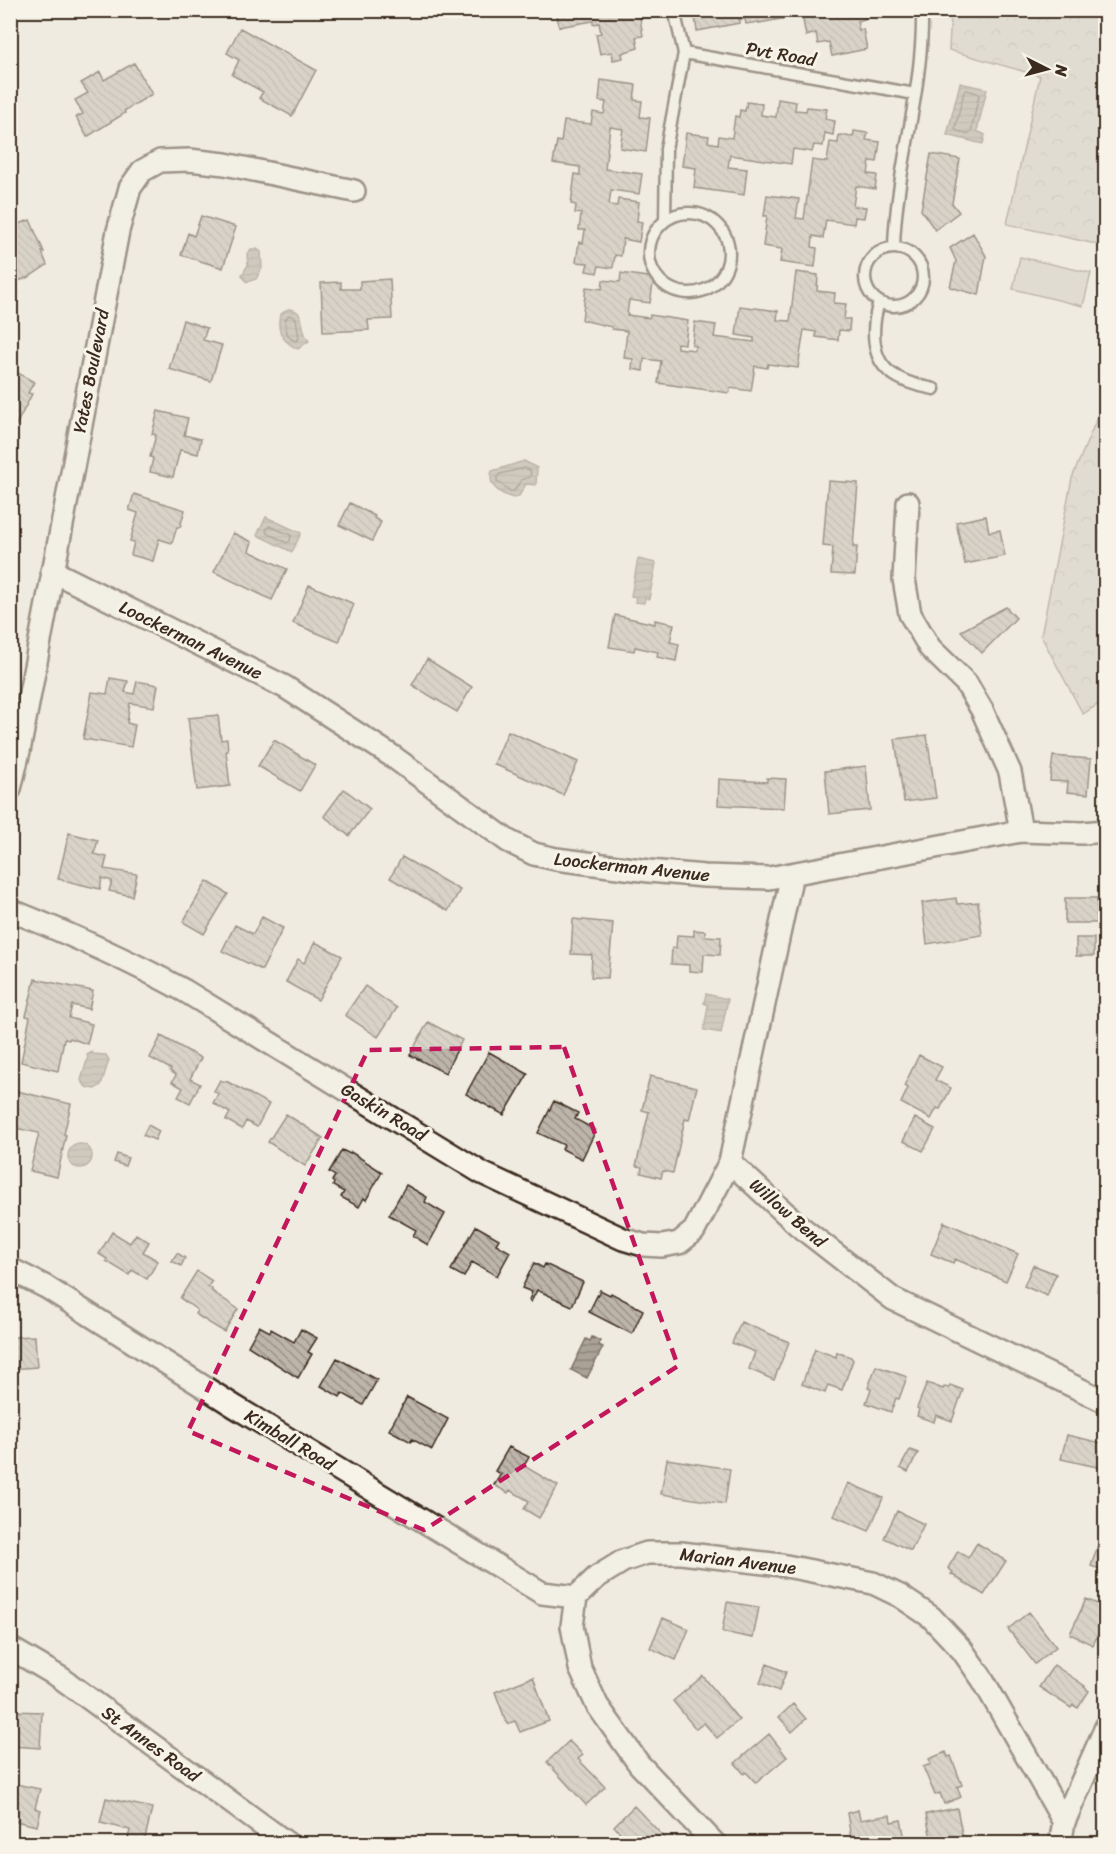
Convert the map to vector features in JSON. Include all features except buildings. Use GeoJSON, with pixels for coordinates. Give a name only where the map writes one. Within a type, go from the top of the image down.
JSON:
{"type":"FeatureCollection","features":[{"type":"Feature","properties":{"kind":"street","name":"Yates Boulevard"},"geometry":{"type":"LineString","coordinates":[[11,783],[15,751],[118,231],[130,188],[142,171],[160,161],[189,160],[225,164],[354,191]]}},
{"type":"Feature","properties":{"kind":"street"},"geometry":{"type":"LineString","coordinates":[[908,503],[904,579],[910,614],[930,648],[966,683],[982,710],[1010,772],[1021,831]]}},
{"type":"Feature","properties":{"kind":"street","name":"Loockerman Avenue"},"geometry":{"type":"LineString","coordinates":[[52,572],[285,687],[392,756],[508,841],[534,854],[591,864],[704,876],[769,878],[1021,831],[1082,833],[1106,831]]}},
{"type":"Feature","properties":{"kind":"street"},"geometry":{"type":"LineString","coordinates":[[730,1162],[792,874]]}},
{"type":"Feature","properties":{"kind":"street","name":"Gaskin Road"},"geometry":{"type":"LineString","coordinates":[[10,910],[143,968],[185,991],[482,1173],[623,1239],[643,1245],[662,1246],[680,1243],[694,1231],[730,1162]]}},
{"type":"Feature","properties":{"kind":"street","name":"Willow Bend"},"geometry":{"type":"LineString","coordinates":[[730,1162],[798,1225],[893,1299],[1106,1402]]}},
{"type":"Feature","properties":{"kind":"street","name":"Kimball Road"},"geometry":{"type":"LineString","coordinates":[[10,1269],[45,1287],[234,1406],[542,1593],[576,1597]]}},
{"type":"Feature","properties":{"kind":"street","name":"Marian Avenue"},"geometry":{"type":"LineString","coordinates":[[576,1597],[597,1578],[623,1561],[647,1553],[681,1553],[781,1565],[873,1583],[900,1596],[931,1617],[962,1650],[983,1680],[1064,1822]]}},
{"type":"Feature","properties":{"kind":"street"},"geometry":{"type":"LineString","coordinates":[[576,1597],[572,1626],[580,1668],[597,1705],[639,1764],[715,1844]]}},
{"type":"Feature","properties":{"kind":"street","name":"St Annes Road"},"geometry":{"type":"LineString","coordinates":[[10,1648],[61,1678],[288,1844]]}},
{"type":"Feature","properties":{"kind":"street"},"geometry":{"type":"LineString","coordinates":[[1060,1844],[1064,1822],[1106,1727]]}},
{"type":"Feature","properties":{"kind":"lane"},"geometry":{"type":"LineString","coordinates":[[665,220],[683,213],[703,214],[723,231],[730,256],[727,269],[709,288],[696,293],[683,293],[670,289],[659,281],[652,269],[649,256],[650,243],[655,230],[665,220],[666,149],[684,53],[674,10]]}},
{"type":"Feature","properties":{"kind":"lane"},"geometry":{"type":"LineString","coordinates":[[894,247],[895,214],[922,41],[922,10]]}},
{"type":"Feature","properties":{"kind":"lane","name":"Pvt Road"},"geometry":{"type":"LineString","coordinates":[[684,53],[915,94]]}},
{"type":"Feature","properties":{"kind":"lane"},"geometry":{"type":"LineString","coordinates":[[894,247],[903,249],[918,261],[922,279],[920,289],[914,297],[907,302],[888,305],[872,296],[864,279],[870,260],[876,253],[894,247]]}},
{"type":"Feature","properties":{"kind":"lane"},"geometry":{"type":"LineString","coordinates":[[879,302],[874,317],[873,343],[882,363],[892,375],[912,384],[934,389]]}},
{"type":"Feature","properties":{"kind":"highlighted area"},"geometry":{"type":"Polygon","coordinates":[[[564,1047],[678,1366],[424,1530],[188,1431],[368,1050],[564,1047]]]}},
{"type":"Feature","properties":{"kind":"green space"},"geometry":{"type":"Polygon","coordinates":[[[951,11],[1105,11],[1105,246],[1007,224],[1040,76],[949,50],[951,11]]]}},
{"type":"Feature","properties":{"kind":"green space"},"geometry":{"type":"Polygon","coordinates":[[[1020,257],[1091,273],[1083,306],[1013,289],[1020,257]]]}},
{"type":"Feature","properties":{"kind":"green space"},"geometry":{"type":"Polygon","coordinates":[[[1105,399],[1105,700],[1083,714],[1041,636],[1072,478],[1105,399]]]}},
{"type":"Feature","properties":{"kind":"water"},"geometry":{"type":"Polygon","coordinates":[[[960,83],[987,89],[977,131],[985,135],[983,144],[947,135],[960,83]]]}},
{"type":"Feature","properties":{"kind":"water"},"geometry":{"type":"Polygon","coordinates":[[[251,249],[261,252],[262,268],[256,279],[247,282],[242,275],[248,265],[247,254],[251,249]]]}},
{"type":"Feature","properties":{"kind":"water"},"geometry":{"type":"Polygon","coordinates":[[[288,309],[294,310],[301,316],[309,341],[298,349],[288,343],[280,331],[280,315],[288,309]]]}},
{"type":"Feature","properties":{"kind":"water"},"geometry":{"type":"Polygon","coordinates":[[[524,461],[537,468],[536,485],[526,484],[519,496],[514,498],[496,489],[491,481],[492,471],[524,461]]]}},
{"type":"Feature","properties":{"kind":"water"},"geometry":{"type":"Polygon","coordinates":[[[266,517],[301,533],[292,552],[257,535],[266,517]]]}},
{"type":"Feature","properties":{"kind":"water"},"geometry":{"type":"Polygon","coordinates":[[[638,559],[656,563],[649,599],[645,598],[644,603],[635,602],[636,597],[631,596],[638,559]]]}},
{"type":"Feature","properties":{"kind":"water"},"geometry":{"type":"Polygon","coordinates":[[[706,994],[728,999],[721,1033],[704,1030],[708,1005],[704,1003],[706,994]]]}},
{"type":"Feature","properties":{"kind":"water"},"geometry":{"type":"Polygon","coordinates":[[[92,1052],[106,1055],[109,1060],[101,1085],[95,1089],[86,1087],[81,1080],[87,1055],[92,1052]]]}},
{"type":"Feature","properties":{"kind":"water"},"geometry":{"type":"Polygon","coordinates":[[[80,1144],[88,1148],[92,1156],[88,1164],[80,1168],[72,1164],[68,1156],[72,1148],[80,1144]]]}},
{"type":"Feature","properties":{"kind":"water"},"geometry":{"type":"Polygon","coordinates":[[[592,1337],[600,1341],[599,1345],[603,1347],[587,1378],[571,1370],[586,1339],[590,1341],[592,1337]]]}}]}
